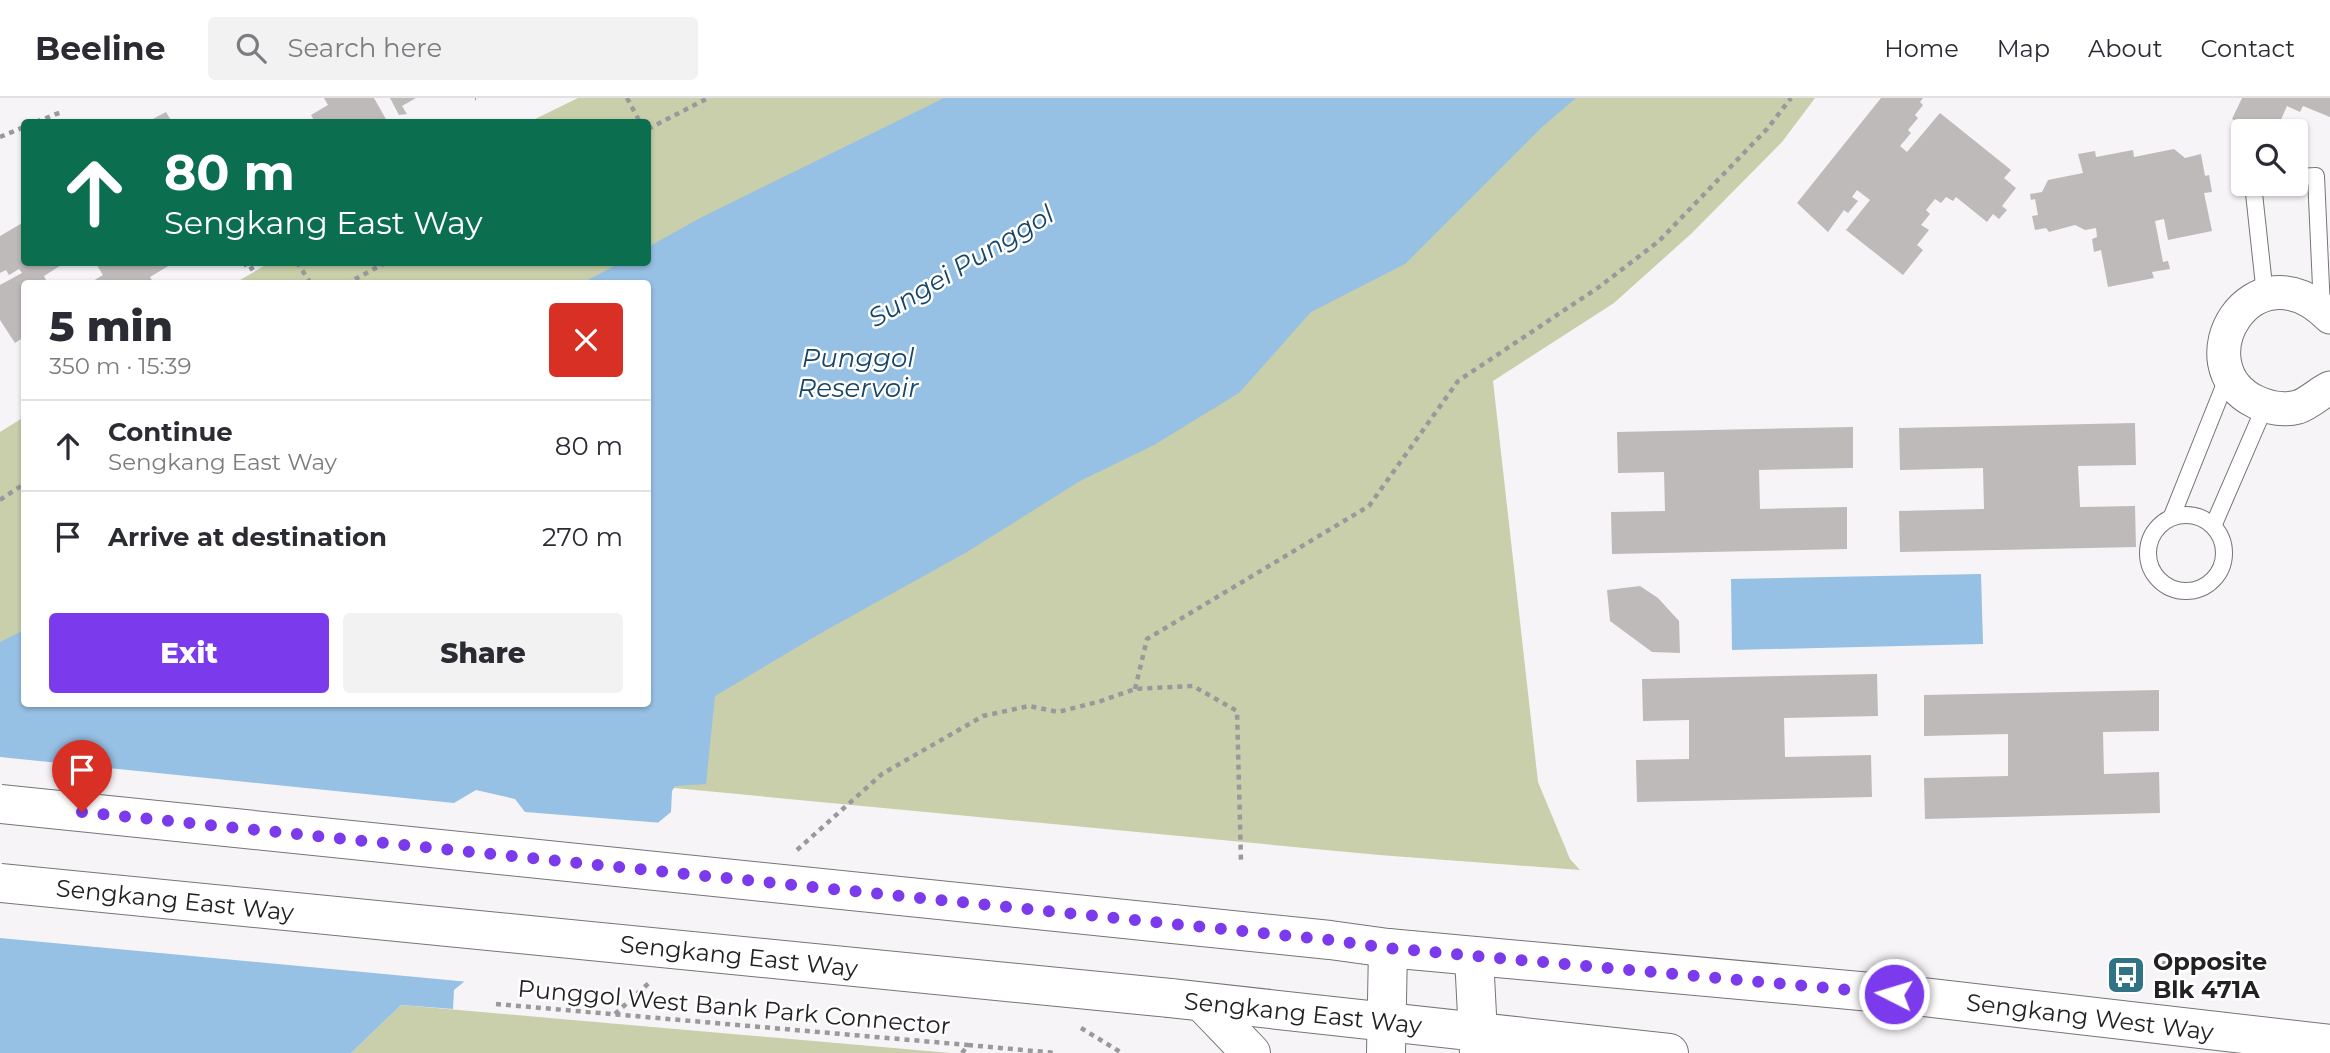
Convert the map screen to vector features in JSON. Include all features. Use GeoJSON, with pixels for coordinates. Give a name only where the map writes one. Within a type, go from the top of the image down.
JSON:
{"type":"FeatureCollection","features":[{"type":"Feature","properties":{"kind":"main road"},"geometry":{"type":"LineString","coordinates":[[0,804],[1474,957],[1478,1043],[1656,1053]]}},
{"type":"Feature","properties":{"kind":"main road","name":"Sengkang East Way"},"geometry":{"type":"LineString","coordinates":[[0,883],[1186,1001],[1386,1038],[1478,1043]]}},
{"type":"Feature","properties":{"kind":"main road"},"geometry":{"type":"LineString","coordinates":[[1386,1038],[1388,948]]}},
{"type":"Feature","properties":{"kind":"main road","name":"Sengkang West Way"},"geometry":{"type":"LineString","coordinates":[[1474,957],[1903,995],[2330,1044]]}},
{"type":"Feature","properties":{"kind":"main road"},"geometry":{"type":"LineString","coordinates":[[1186,1001],[1251,1053]]}},
{"type":"Feature","properties":{"kind":"street"},"geometry":{"type":"LineString","coordinates":[[2326,313],[2317,303],[2300,295],[2281,292],[2265,295],[2245,305],[2232,319],[2225,337],[2224,356],[2229,375],[2244,394],[2264,406],[2281,409],[2298,407],[2330,388]]}},
{"type":"Feature","properties":{"kind":"lane"},"geometry":{"type":"LineString","coordinates":[[2308,176],[2316,176],[2326,313]]}},
{"type":"Feature","properties":{"kind":"lane"},"geometry":{"type":"LineString","coordinates":[[2254,196],[2265,295]]}},
{"type":"Feature","properties":{"kind":"lane"},"geometry":{"type":"LineString","coordinates":[[2172,516],[2194,514],[2214,524],[2224,544],[2224,566],[2211,584],[2190,592],[2168,587],[2152,572],[2147,551],[2154,530],[2172,516],[2229,375]]}},
{"type":"Feature","properties":{"kind":"lane"},"geometry":{"type":"LineString","coordinates":[[2214,524],[2264,406]]}},
{"type":"Feature","properties":{"kind":"path"},"geometry":{"type":"LineString","coordinates":[[627,98],[638,119]]}},
{"type":"Feature","properties":{"kind":"path"},"geometry":{"type":"LineString","coordinates":[[651,127],[708,98]]}},
{"type":"Feature","properties":{"kind":"path"},"geometry":{"type":"LineString","coordinates":[[1135,689],[1147,639],[1369,506],[1458,381],[1599,287],[1659,241],[1767,130],[1791,98]]}},
{"type":"Feature","properties":{"kind":"path"},"geometry":{"type":"LineString","coordinates":[[44,119],[64,111]]}},
{"type":"Feature","properties":{"kind":"path"},"geometry":{"type":"LineString","coordinates":[[0,137],[21,128]]}},
{"type":"Feature","properties":{"kind":"path"},"geometry":{"type":"LineString","coordinates":[[353,280],[380,266]]}},
{"type":"Feature","properties":{"kind":"path"},"geometry":{"type":"LineString","coordinates":[[0,500],[21,486]]}},
{"type":"Feature","properties":{"kind":"path"},"geometry":{"type":"LineString","coordinates":[[837,813],[882,774],[983,716],[1029,706],[1058,712],[1135,689],[1193,686],[1237,711],[1241,861]]}},
{"type":"Feature","properties":{"kind":"path"},"geometry":{"type":"LineString","coordinates":[[2164,966],[2166,954]]}},
{"type":"Feature","properties":{"kind":"path","name":"Punggol West Bank Park Connector"},"geometry":{"type":"LineString","coordinates":[[496,1004],[1056,1053]]}},
{"type":"Feature","properties":{"kind":"path"},"geometry":{"type":"LineString","coordinates":[[1074,1027],[1084,1029],[1122,1053]]}},
{"type":"Feature","properties":{"kind":"path"},"geometry":{"type":"LineString","coordinates":[[962,1053],[968,1045]]}},
{"type":"Feature","properties":{"kind":"green space"},"geometry":{"type":"Polygon","coordinates":[[[578,98],[1815,98],[1782,142],[1692,233],[1614,303],[1493,381],[1538,782],[1570,859],[1580,870],[1379,855],[0,724],[0,432],[21,419],[21,707],[651,707],[651,280],[240,280],[264,266],[651,266],[651,119],[535,119],[578,98]]]}},
{"type":"Feature","properties":{"kind":"green space"},"geometry":{"type":"Polygon","coordinates":[[[401,1005],[951,1053],[351,1053],[401,1005]]]}},
{"type":"Feature","properties":{"kind":"water","name":"Punggol Reservoir"},"geometry":{"type":"Polygon","coordinates":[[[944,98],[1576,98],[1541,128],[1405,264],[1311,312],[1239,393],[1154,445],[1080,481],[967,552],[821,633],[715,696],[706,784],[675,786],[672,791],[671,812],[454,990],[453,1009],[401,1005],[351,1053],[0,1053],[0,642],[21,632],[21,707],[651,707],[651,280],[588,280],[614,266],[651,266],[651,245],[702,217],[944,98]]]}},
{"type":"Feature","properties":{"kind":"water"},"geometry":{"type":"Polygon","coordinates":[[[1981,574],[1983,644],[1732,650],[1731,579],[1981,574]]]}},
{"type":"Feature","properties":{"kind":"pier"},"geometry":{"type":"Polygon","coordinates":[[[0,757],[454,803],[476,790],[515,799],[525,812],[663,823],[469,982],[0,938],[0,757]]]}},
{"type":"Feature","properties":{"kind":"building"},"geometry":{"type":"Polygon","coordinates":[[[324,98],[374,98],[386,119],[313,119],[311,115],[328,105],[324,98]]]}},
{"type":"Feature","properties":{"kind":"building"},"geometry":{"type":"Polygon","coordinates":[[[390,98],[416,98],[402,106],[407,114],[399,115],[390,98]]]}},
{"type":"Feature","properties":{"kind":"building"},"geometry":{"type":"Polygon","coordinates":[[[1881,98],[1923,98],[1920,102],[1923,105],[1915,115],[1918,118],[1908,130],[1911,133],[1900,146],[1907,152],[1940,113],[2011,170],[2004,178],[2016,188],[2002,206],[2007,210],[1999,219],[1993,214],[1987,222],[1956,197],[1953,201],[1946,197],[1941,203],[1935,199],[1926,210],[1930,214],[1921,225],[1929,230],[1917,245],[1923,250],[1903,275],[1846,230],[1870,200],[1857,190],[1852,197],[1858,201],[1848,213],[1844,210],[1828,232],[1797,203],[1881,98]]]}},
{"type":"Feature","properties":{"kind":"building"},"geometry":{"type":"Polygon","coordinates":[[[2242,98],[2330,98],[2330,117],[2303,106],[2300,112],[2287,106],[2281,119],[2232,119],[2242,98]]]}},
{"type":"Feature","properties":{"kind":"building"},"geometry":{"type":"Polygon","coordinates":[[[166,112],[170,119],[153,119],[166,112]]]}},
{"type":"Feature","properties":{"kind":"building"},"geometry":{"type":"Polygon","coordinates":[[[2174,149],[2185,158],[2201,154],[2205,176],[2209,175],[2212,192],[2204,193],[2212,231],[2168,240],[2164,219],[2155,221],[2163,262],[2168,261],[2170,269],[2152,272],[2154,278],[2108,287],[2101,250],[2094,252],[2092,239],[2097,237],[2096,228],[2085,230],[2075,225],[2049,232],[2046,228],[2035,230],[2032,216],[2038,215],[2035,199],[2031,200],[2030,194],[2042,192],[2048,180],[2083,173],[2078,154],[2095,151],[2096,157],[2133,150],[2134,157],[2174,149]]]}},
{"type":"Feature","properties":{"kind":"building"},"geometry":{"type":"Polygon","coordinates":[[[21,224],[21,266],[60,266],[44,276],[46,280],[21,280],[21,339],[15,343],[0,320],[0,285],[22,273],[19,269],[9,275],[6,270],[0,273],[0,236],[21,224]]]}},
{"type":"Feature","properties":{"kind":"building"},"geometry":{"type":"Polygon","coordinates":[[[97,266],[168,266],[150,277],[152,280],[95,280],[103,275],[97,266]]]}},
{"type":"Feature","properties":{"kind":"building"},"geometry":{"type":"Polygon","coordinates":[[[2135,423],[2136,465],[2078,466],[2080,507],[2135,506],[2136,547],[1900,552],[1899,511],[1984,509],[1983,468],[1900,470],[1899,428],[2135,423]]]}},
{"type":"Feature","properties":{"kind":"building"},"geometry":{"type":"Polygon","coordinates":[[[1853,427],[1853,468],[1759,470],[1760,509],[1847,507],[1847,549],[1612,554],[1611,512],[1665,511],[1664,472],[1618,473],[1617,432],[1853,427]]]}},
{"type":"Feature","properties":{"kind":"building"},"geometry":{"type":"Polygon","coordinates":[[[1640,586],[1658,598],[1679,621],[1680,653],[1652,652],[1610,621],[1607,590],[1640,586]]]}},
{"type":"Feature","properties":{"kind":"building"},"geometry":{"type":"Polygon","coordinates":[[[1877,674],[1878,716],[1784,718],[1785,757],[1871,755],[1872,797],[1637,802],[1636,760],[1689,759],[1689,720],[1643,721],[1642,679],[1877,674]]]}},
{"type":"Feature","properties":{"kind":"building"},"geometry":{"type":"Polygon","coordinates":[[[2159,690],[2159,731],[2103,732],[2104,774],[2159,772],[2160,813],[1925,819],[1924,778],[2008,776],[2008,734],[1924,736],[1924,695],[2159,690]]]}},
{"type":"Feature","properties":{"kind":"place","name":"Opposite Blk 471A"},"geometry":{"type":"Point","coordinates":[2126,975]}},
{"type":"Feature","properties":{"kind":"route"},"geometry":{"type":"LineString","coordinates":[[82,812],[1388,948],[1894,994]]}},
{"type":"Feature","properties":{"kind":"water label","name":"Sungei Punggol"},"geometry":{"type":"Point","coordinates":[961,266]}}]}
